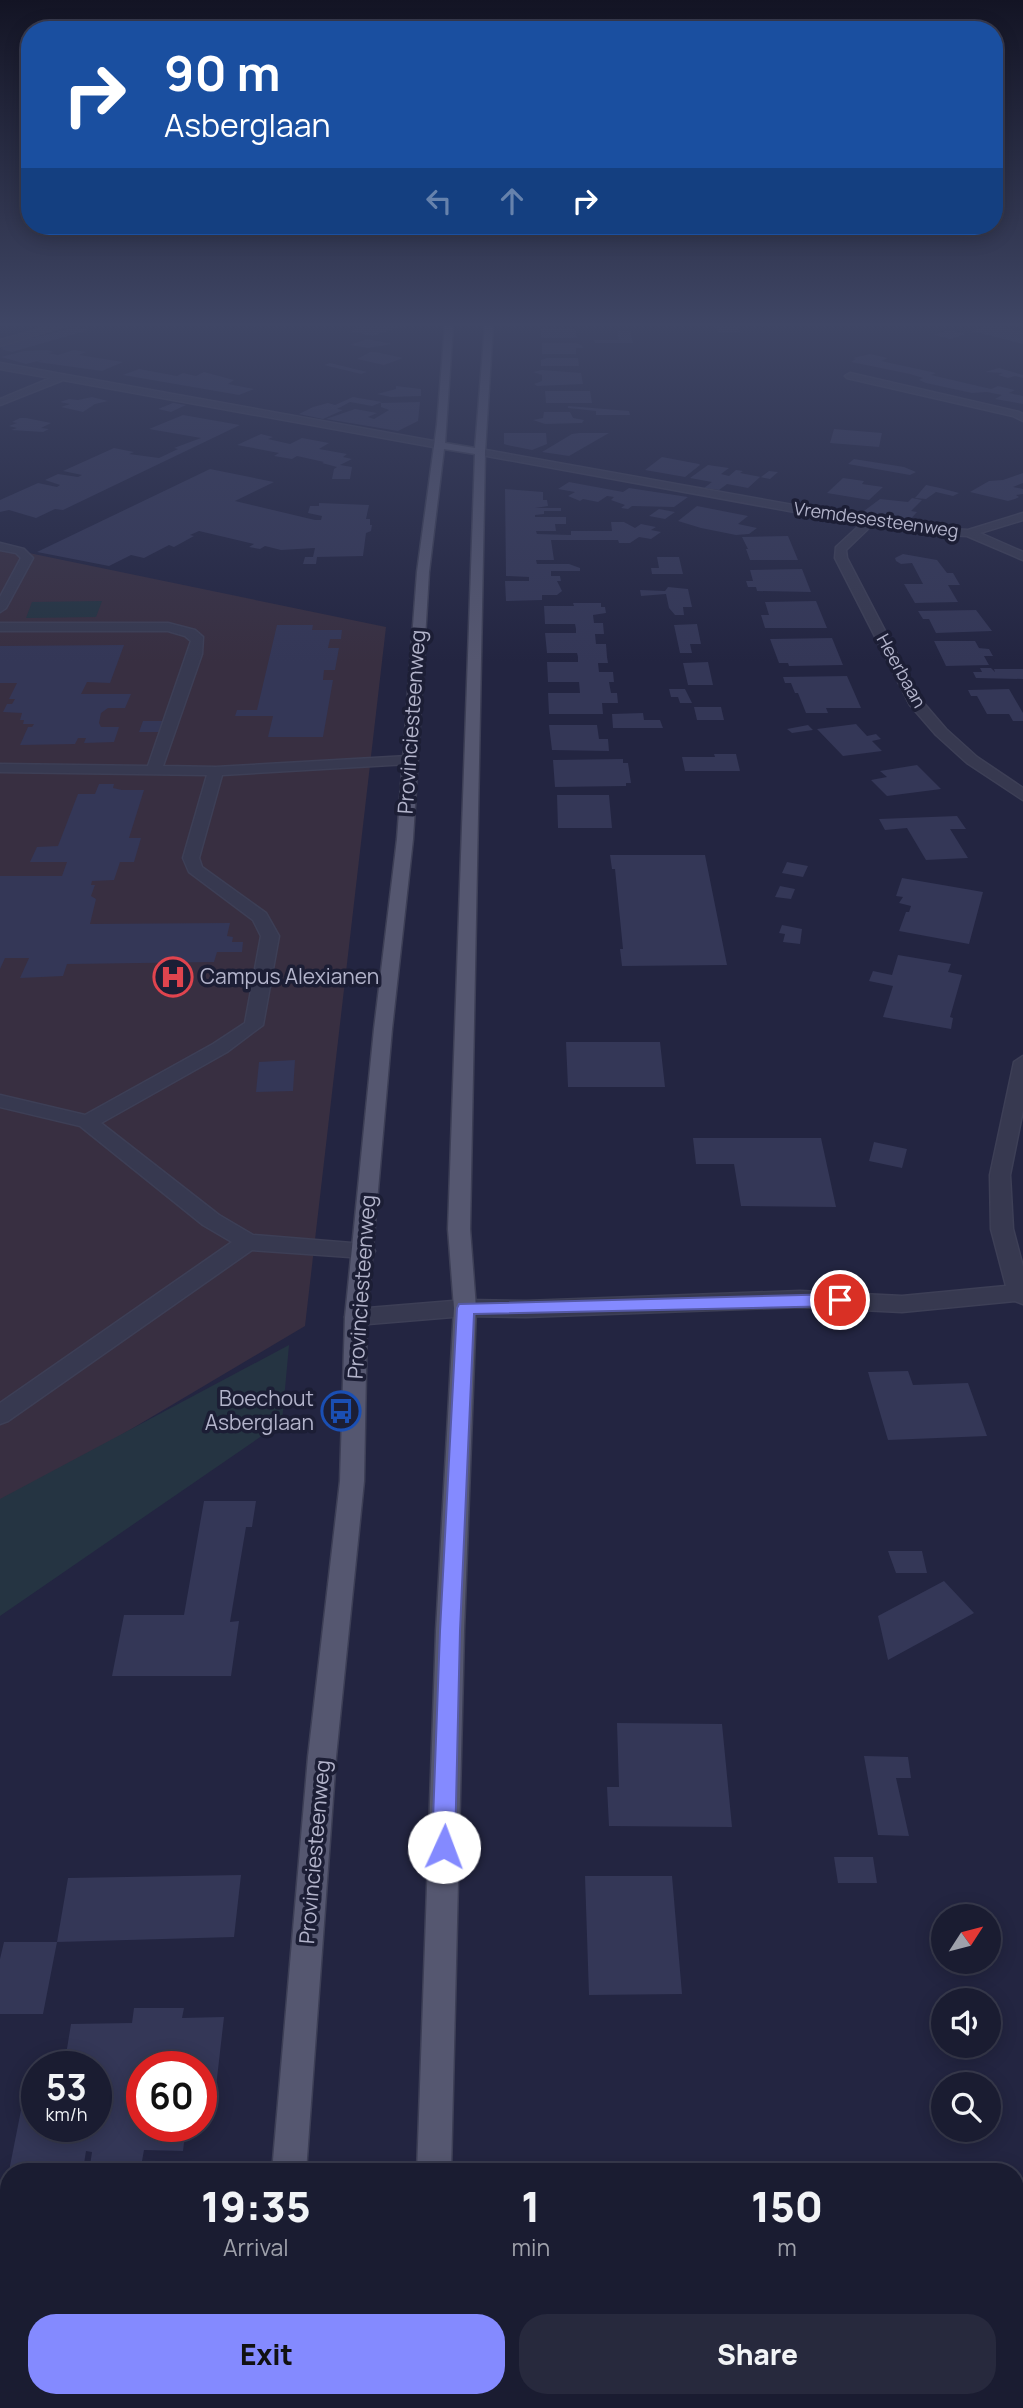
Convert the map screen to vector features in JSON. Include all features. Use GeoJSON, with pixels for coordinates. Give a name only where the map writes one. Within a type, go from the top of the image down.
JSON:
{"type":"FeatureCollection","features":[{"type":"Feature","properties":{"kind":"main road","name":"Provinciesteenweg"},"geometry":{"type":"LineString","coordinates":[[290,2163],[322,1757],[352,1482],[356,1317],[383,1029],[405,839],[408,760],[423,572],[440,437]]}},
{"type":"Feature","properties":{"kind":"main road"},"geometry":{"type":"LineString","coordinates":[[434,2163],[450,1631],[465,1308],[459,1230],[481,437]]}},
{"type":"Feature","properties":{"kind":"main road"},"geometry":{"type":"LineString","coordinates":[[439,445],[480,452]]}},
{"type":"Feature","properties":{"kind":"street"},"geometry":{"type":"LineString","coordinates":[[397,437],[439,445]]}},
{"type":"Feature","properties":{"kind":"street","name":"Vremdesesteenweg"},"geometry":{"type":"LineString","coordinates":[[480,452],[869,523],[969,533],[1023,516]]}},
{"type":"Feature","properties":{"kind":"street","name":"Heerbaan"},"geometry":{"type":"LineString","coordinates":[[869,523],[840,549],[841,558],[915,702],[941,732],[972,760],[1023,794]]}},
{"type":"Feature","properties":{"kind":"street"},"geometry":{"type":"LineString","coordinates":[[969,533],[1023,556]]}},
{"type":"Feature","properties":{"kind":"street"},"geometry":{"type":"LineString","coordinates":[[0,546],[20,551],[27,558],[0,608]]}},
{"type":"Feature","properties":{"kind":"street"},"geometry":{"type":"LineString","coordinates":[[0,627],[168,626],[190,632],[198,640],[195,654],[155,768]]}},
{"type":"Feature","properties":{"kind":"street"},"geometry":{"type":"LineString","coordinates":[[0,768],[155,768],[216,771],[408,760]]}},
{"type":"Feature","properties":{"kind":"street"},"geometry":{"type":"LineString","coordinates":[[87,1122],[220,1048],[254,1025],[270,936],[260,917],[195,869],[191,858],[216,771]]}},
{"type":"Feature","properties":{"kind":"street"},"geometry":{"type":"LineString","coordinates":[[356,1317],[465,1308],[526,1309],[800,1300],[902,1304],[1021,1295],[1002,1229],[1000,1175],[1023,1062]]}},
{"type":"Feature","properties":{"kind":"street"},"geometry":{"type":"LineString","coordinates":[[0,1101],[87,1122],[211,1220],[248,1242],[364,1251]]}},
{"type":"Feature","properties":{"kind":"street"},"geometry":{"type":"LineString","coordinates":[[0,1415],[248,1242]]}},
{"type":"Feature","properties":{"kind":"shaded area","name":"Campus Alexianen"},"geometry":{"type":"Polygon","coordinates":[[[0,547],[386,627],[305,1326],[0,1507],[0,547]]]}},
{"type":"Feature","properties":{"kind":"shaded area"},"geometry":{"type":"Polygon","coordinates":[[[102,601],[96,617],[26,618],[32,602],[102,601]]]}},
{"type":"Feature","properties":{"kind":"shaded area"},"geometry":{"type":"Polygon","coordinates":[[[289,1345],[282,1422],[0,1616],[0,1499],[289,1345]]]}},
{"type":"Feature","properties":{"kind":"building"},"geometry":{"type":"Polygon","coordinates":[[[197,437],[214,437],[63,510],[55,509],[36,518],[9,510],[0,512],[0,500],[38,483],[57,487],[60,485],[45,480],[58,474],[78,477],[82,475],[63,471],[114,448],[134,452],[129,454],[159,458],[178,449],[174,448],[201,438],[197,437]]]}},
{"type":"Feature","properties":{"kind":"building"},"geometry":{"type":"Polygon","coordinates":[[[254,437],[272,437],[268,439],[290,444],[302,438],[329,443],[319,449],[347,454],[343,457],[352,459],[340,465],[352,467],[350,479],[332,479],[337,467],[322,463],[324,462],[297,456],[292,459],[274,456],[279,453],[237,445],[254,437]]]}},
{"type":"Feature","properties":{"kind":"building"},"geometry":{"type":"Polygon","coordinates":[[[504,437],[546,437],[547,444],[532,450],[504,444],[504,437]]]}},
{"type":"Feature","properties":{"kind":"building"},"geometry":{"type":"Polygon","coordinates":[[[566,437],[601,437],[569,456],[542,452],[566,437]]]}},
{"type":"Feature","properties":{"kind":"building"},"geometry":{"type":"Polygon","coordinates":[[[832,437],[881,437],[879,447],[830,443],[832,437]]]}},
{"type":"Feature","properties":{"kind":"building"},"geometry":{"type":"Polygon","coordinates":[[[662,457],[700,465],[685,477],[645,470],[662,457]]]}},
{"type":"Feature","properties":{"kind":"building"},"geometry":{"type":"Polygon","coordinates":[[[854,459],[904,467],[916,472],[910,475],[848,464],[854,459]]]}},
{"type":"Feature","properties":{"kind":"building"},"geometry":{"type":"Polygon","coordinates":[[[708,465],[729,468],[721,474],[729,476],[736,470],[761,477],[769,471],[778,472],[770,479],[760,477],[748,488],[727,484],[719,490],[704,488],[712,482],[690,478],[708,465]]]}},
{"type":"Feature","properties":{"kind":"building"},"geometry":{"type":"Polygon","coordinates":[[[210,469],[274,482],[235,501],[315,520],[321,520],[322,516],[308,513],[310,506],[319,506],[319,503],[369,505],[366,519],[370,519],[372,525],[371,531],[366,533],[363,556],[317,557],[316,564],[303,564],[305,557],[313,557],[315,548],[281,550],[265,546],[260,549],[249,547],[254,544],[199,531],[174,547],[169,545],[144,558],[131,555],[109,566],[37,552],[210,469]]]}},
{"type":"Feature","properties":{"kind":"building"},"geometry":{"type":"Polygon","coordinates":[[[1023,473],[1023,483],[1013,487],[1023,489],[1023,494],[1016,495],[1019,497],[1015,499],[1008,501],[970,492],[989,481],[1003,480],[1023,473]]]}},
{"type":"Feature","properties":{"kind":"building"},"geometry":{"type":"Polygon","coordinates":[[[843,478],[883,487],[869,500],[827,493],[843,478]]]}},
{"type":"Feature","properties":{"kind":"building"},"geometry":{"type":"Polygon","coordinates":[[[569,482],[623,492],[629,488],[688,497],[674,507],[632,506],[628,509],[621,508],[625,505],[611,500],[614,497],[607,496],[598,502],[583,499],[580,501],[568,496],[575,492],[558,489],[569,482]]]}},
{"type":"Feature","properties":{"kind":"building"},"geometry":{"type":"Polygon","coordinates":[[[926,485],[959,493],[953,496],[936,492],[926,499],[915,498],[926,485]]]}},
{"type":"Feature","properties":{"kind":"building"},"geometry":{"type":"Polygon","coordinates":[[[505,489],[543,492],[543,500],[547,500],[548,506],[535,508],[561,508],[561,511],[544,511],[544,514],[535,517],[566,517],[566,524],[555,524],[556,531],[536,531],[537,534],[571,535],[571,531],[612,531],[611,522],[624,522],[635,528],[641,524],[656,527],[651,530],[661,532],[651,539],[639,537],[630,543],[619,543],[618,540],[551,540],[554,560],[536,560],[537,564],[569,564],[580,568],[580,571],[551,571],[551,576],[560,576],[561,581],[557,581],[562,591],[557,595],[542,595],[542,600],[506,601],[505,581],[529,581],[529,577],[506,576],[505,489]]]}},
{"type":"Feature","properties":{"kind":"building"},"geometry":{"type":"Polygon","coordinates":[[[912,498],[922,500],[911,511],[917,512],[908,522],[860,514],[880,499],[908,502],[912,498]]]}},
{"type":"Feature","properties":{"kind":"building"},"geometry":{"type":"Polygon","coordinates":[[[697,506],[748,516],[738,524],[757,528],[749,534],[736,535],[678,521],[697,506]]]}},
{"type":"Feature","properties":{"kind":"building"},"geometry":{"type":"Polygon","coordinates":[[[659,509],[675,512],[665,519],[649,516],[659,509]]]}},
{"type":"Feature","properties":{"kind":"building"},"geometry":{"type":"Polygon","coordinates":[[[788,536],[798,560],[750,560],[742,537],[788,536]]]}},
{"type":"Feature","properties":{"kind":"building"},"geometry":{"type":"Polygon","coordinates":[[[903,554],[937,560],[947,573],[953,573],[960,585],[948,585],[958,602],[915,603],[904,584],[923,584],[912,563],[901,564],[896,561],[895,558],[903,554]]]}},
{"type":"Feature","properties":{"kind":"building"},"geometry":{"type":"Polygon","coordinates":[[[657,557],[679,557],[683,574],[652,574],[651,568],[659,568],[657,557]]]}},
{"type":"Feature","properties":{"kind":"building"},"geometry":{"type":"Polygon","coordinates":[[[802,569],[811,592],[757,591],[756,587],[748,587],[746,581],[753,581],[750,570],[802,569]]]}},
{"type":"Feature","properties":{"kind":"building"},"geometry":{"type":"Polygon","coordinates":[[[668,587],[688,589],[692,607],[683,607],[684,615],[675,615],[669,608],[666,594],[641,596],[640,590],[665,591],[668,587]]]}},
{"type":"Feature","properties":{"kind":"building"},"geometry":{"type":"Polygon","coordinates":[[[816,601],[827,628],[765,628],[761,615],[769,615],[765,602],[816,601]]]}},
{"type":"Feature","properties":{"kind":"building"},"geometry":{"type":"Polygon","coordinates":[[[573,603],[601,603],[601,607],[605,607],[606,613],[593,615],[594,623],[603,623],[604,634],[595,634],[596,644],[606,644],[608,663],[598,663],[599,672],[613,672],[614,682],[609,682],[611,693],[617,693],[618,703],[602,703],[603,714],[549,714],[548,693],[580,693],[579,682],[548,682],[547,662],[578,662],[578,657],[577,653],[547,653],[545,633],[576,633],[576,629],[575,624],[545,624],[544,606],[574,606],[573,603]]]}},
{"type":"Feature","properties":{"kind":"building"},"geometry":{"type":"Polygon","coordinates":[[[976,610],[992,631],[936,633],[929,619],[923,619],[918,611],[976,610]]]}},
{"type":"Feature","properties":{"kind":"building"},"geometry":{"type":"Polygon","coordinates":[[[697,624],[701,644],[690,644],[692,653],[680,653],[674,625],[697,624]]]}},
{"type":"Feature","properties":{"kind":"building"},"geometry":{"type":"Polygon","coordinates":[[[277,625],[313,625],[312,630],[342,630],[341,639],[330,639],[328,648],[339,648],[335,670],[324,670],[323,680],[333,680],[323,737],[268,737],[273,716],[235,716],[237,710],[257,710],[277,625]]]}},
{"type":"Feature","properties":{"kind":"building"},"geometry":{"type":"Polygon","coordinates":[[[832,638],[843,665],[789,666],[788,663],[779,663],[770,639],[832,638]]]}},
{"type":"Feature","properties":{"kind":"building"},"geometry":{"type":"Polygon","coordinates":[[[934,641],[975,641],[979,648],[989,649],[993,656],[984,656],[989,665],[946,666],[934,641]]]}},
{"type":"Feature","properties":{"kind":"building"},"geometry":{"type":"Polygon","coordinates":[[[124,645],[110,683],[87,682],[81,694],[131,694],[125,708],[108,708],[101,713],[101,727],[119,727],[114,742],[84,743],[86,738],[78,738],[75,744],[20,745],[28,727],[34,724],[23,724],[24,720],[20,720],[22,713],[3,712],[7,704],[12,704],[15,699],[9,699],[17,683],[0,683],[0,646],[124,645]]]}},
{"type":"Feature","properties":{"kind":"building"},"geometry":{"type":"Polygon","coordinates":[[[708,662],[713,685],[688,685],[683,663],[708,662]]]}},
{"type":"Feature","properties":{"kind":"building"},"geometry":{"type":"Polygon","coordinates":[[[980,668],[991,668],[995,672],[994,669],[1023,669],[1023,679],[976,678],[973,672],[982,672],[980,668]]]}},
{"type":"Feature","properties":{"kind":"building"},"geometry":{"type":"Polygon","coordinates":[[[847,676],[861,708],[826,708],[828,713],[806,713],[798,693],[795,693],[791,683],[785,683],[783,677],[847,676]]]}},
{"type":"Feature","properties":{"kind":"building"},"geometry":{"type":"Polygon","coordinates":[[[669,689],[685,689],[692,703],[680,703],[678,697],[671,697],[669,689]]]}},
{"type":"Feature","properties":{"kind":"building"},"geometry":{"type":"Polygon","coordinates":[[[1009,689],[1023,713],[1023,721],[1013,721],[1009,714],[987,714],[977,696],[971,696],[968,690],[1009,689]]]}},
{"type":"Feature","properties":{"kind":"building"},"geometry":{"type":"Polygon","coordinates":[[[694,707],[721,707],[724,720],[697,720],[694,707]]]}},
{"type":"Feature","properties":{"kind":"building"},"geometry":{"type":"Polygon","coordinates":[[[643,713],[644,720],[660,720],[663,728],[613,728],[612,714],[643,713]]]}},
{"type":"Feature","properties":{"kind":"building"},"geometry":{"type":"Polygon","coordinates":[[[143,721],[165,721],[161,732],[139,732],[143,721]]]}},
{"type":"Feature","properties":{"kind":"building"},"geometry":{"type":"Polygon","coordinates":[[[856,724],[867,736],[876,734],[881,739],[872,741],[882,751],[843,756],[817,729],[856,724]]]}},
{"type":"Feature","properties":{"kind":"building"},"geometry":{"type":"Polygon","coordinates":[[[549,725],[597,725],[599,739],[608,739],[609,751],[552,750],[549,725]]]}},
{"type":"Feature","properties":{"kind":"building"},"geometry":{"type":"Polygon","coordinates":[[[808,725],[813,730],[792,733],[787,729],[808,725]]]}},
{"type":"Feature","properties":{"kind":"building"},"geometry":{"type":"Polygon","coordinates":[[[714,754],[736,754],[740,771],[685,771],[682,757],[715,757],[714,754]]]}},
{"type":"Feature","properties":{"kind":"building"},"geometry":{"type":"Polygon","coordinates":[[[623,759],[623,763],[628,763],[631,783],[626,783],[626,786],[555,787],[553,760],[623,759]]]}},
{"type":"Feature","properties":{"kind":"building"},"geometry":{"type":"Polygon","coordinates":[[[917,765],[941,789],[887,796],[871,780],[887,777],[880,771],[917,765]]]}},
{"type":"Feature","properties":{"kind":"building"},"geometry":{"type":"Polygon","coordinates":[[[99,784],[114,784],[113,788],[122,790],[144,790],[129,838],[141,838],[134,862],[120,862],[114,880],[92,881],[91,885],[95,885],[91,896],[96,899],[90,924],[230,923],[227,936],[233,937],[232,942],[243,942],[242,952],[217,952],[214,962],[67,964],[63,976],[20,978],[29,958],[5,958],[0,969],[0,876],[62,876],[67,862],[30,862],[37,847],[58,846],[78,794],[95,794],[99,784]]]}},
{"type":"Feature","properties":{"kind":"building"},"geometry":{"type":"Polygon","coordinates":[[[557,795],[609,795],[612,828],[558,828],[557,795]]]}},
{"type":"Feature","properties":{"kind":"building"},"geometry":{"type":"Polygon","coordinates":[[[957,816],[966,829],[950,829],[968,858],[926,860],[907,828],[885,830],[879,819],[957,816]]]}},
{"type":"Feature","properties":{"kind":"building"},"geometry":{"type":"Polygon","coordinates":[[[610,855],[705,855],[727,965],[622,966],[620,949],[623,949],[615,869],[612,869],[610,855]]]}},
{"type":"Feature","properties":{"kind":"building"},"geometry":{"type":"Polygon","coordinates":[[[787,862],[808,866],[803,877],[782,873],[787,862]]]}},
{"type":"Feature","properties":{"kind":"building"},"geometry":{"type":"Polygon","coordinates":[[[902,878],[983,892],[969,944],[899,931],[911,906],[899,903],[903,897],[896,896],[902,878]]]}},
{"type":"Feature","properties":{"kind":"building"},"geometry":{"type":"Polygon","coordinates":[[[780,886],[795,889],[791,899],[775,897],[780,886]]]}},
{"type":"Feature","properties":{"kind":"building"},"geometry":{"type":"Polygon","coordinates":[[[782,925],[802,929],[800,944],[783,942],[785,934],[779,933],[782,925]]]}},
{"type":"Feature","properties":{"kind":"building"},"geometry":{"type":"Polygon","coordinates":[[[898,955],[951,964],[948,972],[962,975],[950,1017],[953,1018],[951,1029],[883,1017],[893,986],[869,981],[873,971],[892,975],[898,955]]]}},
{"type":"Feature","properties":{"kind":"building"},"geometry":{"type":"Polygon","coordinates":[[[566,1042],[660,1042],[665,1087],[568,1087],[566,1042]]]}},
{"type":"Feature","properties":{"kind":"building"},"geometry":{"type":"Polygon","coordinates":[[[295,1060],[293,1091],[256,1092],[259,1062],[295,1060]]]}},
{"type":"Feature","properties":{"kind":"building"},"geometry":{"type":"Polygon","coordinates":[[[693,1138],[821,1138],[836,1207],[741,1206],[734,1164],[696,1164],[693,1138]]]}},
{"type":"Feature","properties":{"kind":"building"},"geometry":{"type":"Polygon","coordinates":[[[874,1142],[907,1149],[902,1168],[869,1161],[874,1142]]]}},
{"type":"Feature","properties":{"kind":"building"},"geometry":{"type":"Polygon","coordinates":[[[908,1371],[913,1385],[968,1383],[987,1436],[888,1440],[868,1372],[908,1371]]]}},
{"type":"Feature","properties":{"kind":"building"},"geometry":{"type":"Polygon","coordinates":[[[204,1501],[256,1501],[252,1527],[246,1527],[230,1622],[239,1621],[231,1676],[112,1676],[124,1615],[184,1615],[204,1501]]]}},
{"type":"Feature","properties":{"kind":"building"},"geometry":{"type":"Polygon","coordinates":[[[888,1551],[922,1551],[927,1573],[896,1573],[888,1551]]]}},
{"type":"Feature","properties":{"kind":"building"},"geometry":{"type":"Polygon","coordinates":[[[944,1581],[974,1613],[888,1660],[878,1616],[944,1581]]]}},
{"type":"Feature","properties":{"kind":"building"},"geometry":{"type":"Polygon","coordinates":[[[617,1723],[722,1724],[732,1827],[609,1826],[607,1787],[619,1787],[617,1723]]]}},
{"type":"Feature","properties":{"kind":"building"},"geometry":{"type":"Polygon","coordinates":[[[864,1756],[908,1757],[911,1778],[896,1778],[909,1836],[878,1835],[864,1756]]]}},
{"type":"Feature","properties":{"kind":"building"},"geometry":{"type":"Polygon","coordinates":[[[834,1857],[873,1857],[877,1883],[838,1883],[834,1857]]]}},
{"type":"Feature","properties":{"kind":"building"},"geometry":{"type":"Polygon","coordinates":[[[241,1875],[234,1937],[57,1942],[68,1878],[241,1875]]]}},
{"type":"Feature","properties":{"kind":"building"},"geometry":{"type":"Polygon","coordinates":[[[585,1876],[672,1876],[682,1994],[589,1995],[585,1876]]]}},
{"type":"Feature","properties":{"kind":"building"},"geometry":{"type":"Polygon","coordinates":[[[4,1942],[57,1942],[43,2014],[0,2014],[0,1959],[4,1942]]]}},
{"type":"Feature","properties":{"kind":"building"},"geometry":{"type":"Polygon","coordinates":[[[134,2008],[184,2008],[182,2018],[224,2017],[217,2078],[217,2051],[126,2051],[126,2142],[184,2142],[183,2151],[144,2150],[142,2163],[90,2163],[92,2152],[86,2151],[84,2163],[11,2163],[21,2110],[21,2142],[112,2142],[112,2051],[67,2051],[71,2024],[132,2023],[134,2008]]]}},
{"type":"Feature","properties":{"kind":"place","name":"Campus Alexianen"},"geometry":{"type":"Point","coordinates":[173,977]}},
{"type":"Feature","properties":{"kind":"place","name":"Boechout Asberglaan"},"geometry":{"type":"Point","coordinates":[341,1411]}},
{"type":"Feature","properties":{"kind":"route"},"geometry":{"type":"LineString","coordinates":[[444,1847],[450,1631],[465,1308],[526,1309],[840,1300]]}}]}
